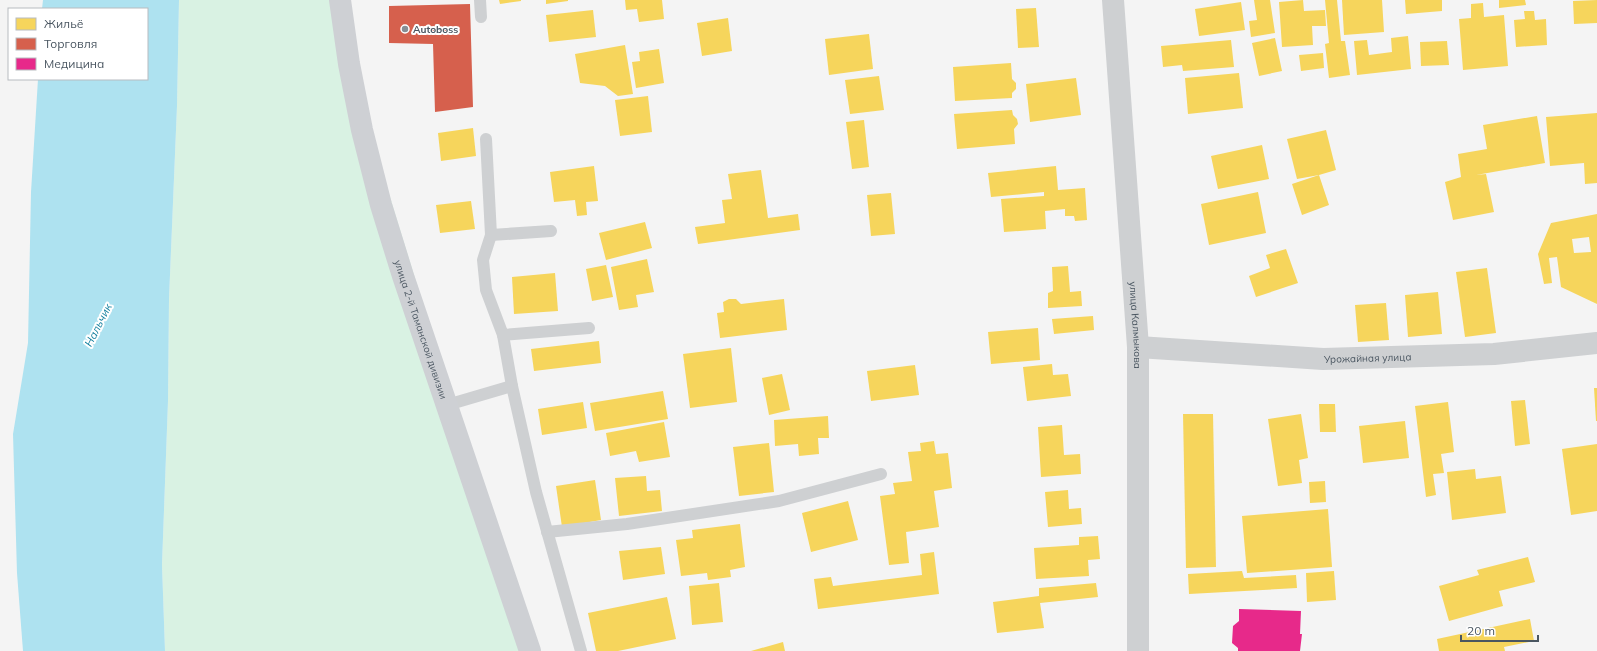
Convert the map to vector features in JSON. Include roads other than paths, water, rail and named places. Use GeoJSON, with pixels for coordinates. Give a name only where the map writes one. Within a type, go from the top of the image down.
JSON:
{"type":"FeatureCollection","features":[{"type":"Feature","properties":{"kind":"main road","name":"улица 2-й Таманской дивизии"},"geometry":{"type":"LineString","coordinates":[[340,0],[349,64],[362,130],[381,205],[530,651]]}},
{"type":"Feature","properties":{"kind":"street","name":"улица Калмыкова"},"geometry":{"type":"LineString","coordinates":[[1113,0],[1138,347],[1138,651]]}},
{"type":"Feature","properties":{"kind":"street","name":"Урожайная улица"},"geometry":{"type":"LineString","coordinates":[[1138,347],[1323,359],[1494,354],[1597,343]]}},
{"type":"Feature","properties":{"kind":"lane"},"geometry":{"type":"LineString","coordinates":[[480,0],[481,17]]}},
{"type":"Feature","properties":{"kind":"lane"},"geometry":{"type":"LineString","coordinates":[[486,139],[491,235],[483,260],[486,290],[503,335],[512,386],[536,492],[581,651]]}},
{"type":"Feature","properties":{"kind":"lane"},"geometry":{"type":"LineString","coordinates":[[491,235],[551,231]]}},
{"type":"Feature","properties":{"kind":"lane"},"geometry":{"type":"LineString","coordinates":[[503,335],[589,328]]}},
{"type":"Feature","properties":{"kind":"lane"},"geometry":{"type":"LineString","coordinates":[[447,405],[512,386]]}},
{"type":"Feature","properties":{"kind":"lane"},"geometry":{"type":"LineString","coordinates":[[547,532],[627,524],[779,501],[881,474]]}},
{"type":"Feature","properties":{"kind":"water","name":"Нальчик"},"geometry":{"type":"Polygon","coordinates":[[[43,0],[179,0],[162,565],[165,651],[23,651],[17,573],[13,434],[28,343],[31,192],[38,80],[148,80],[148,8],[42,8],[43,0]]]}},
{"type":"Feature","properties":{"kind":"place","name":"Autoboss"},"geometry":{"type":"Point","coordinates":[405,29]}}]}
